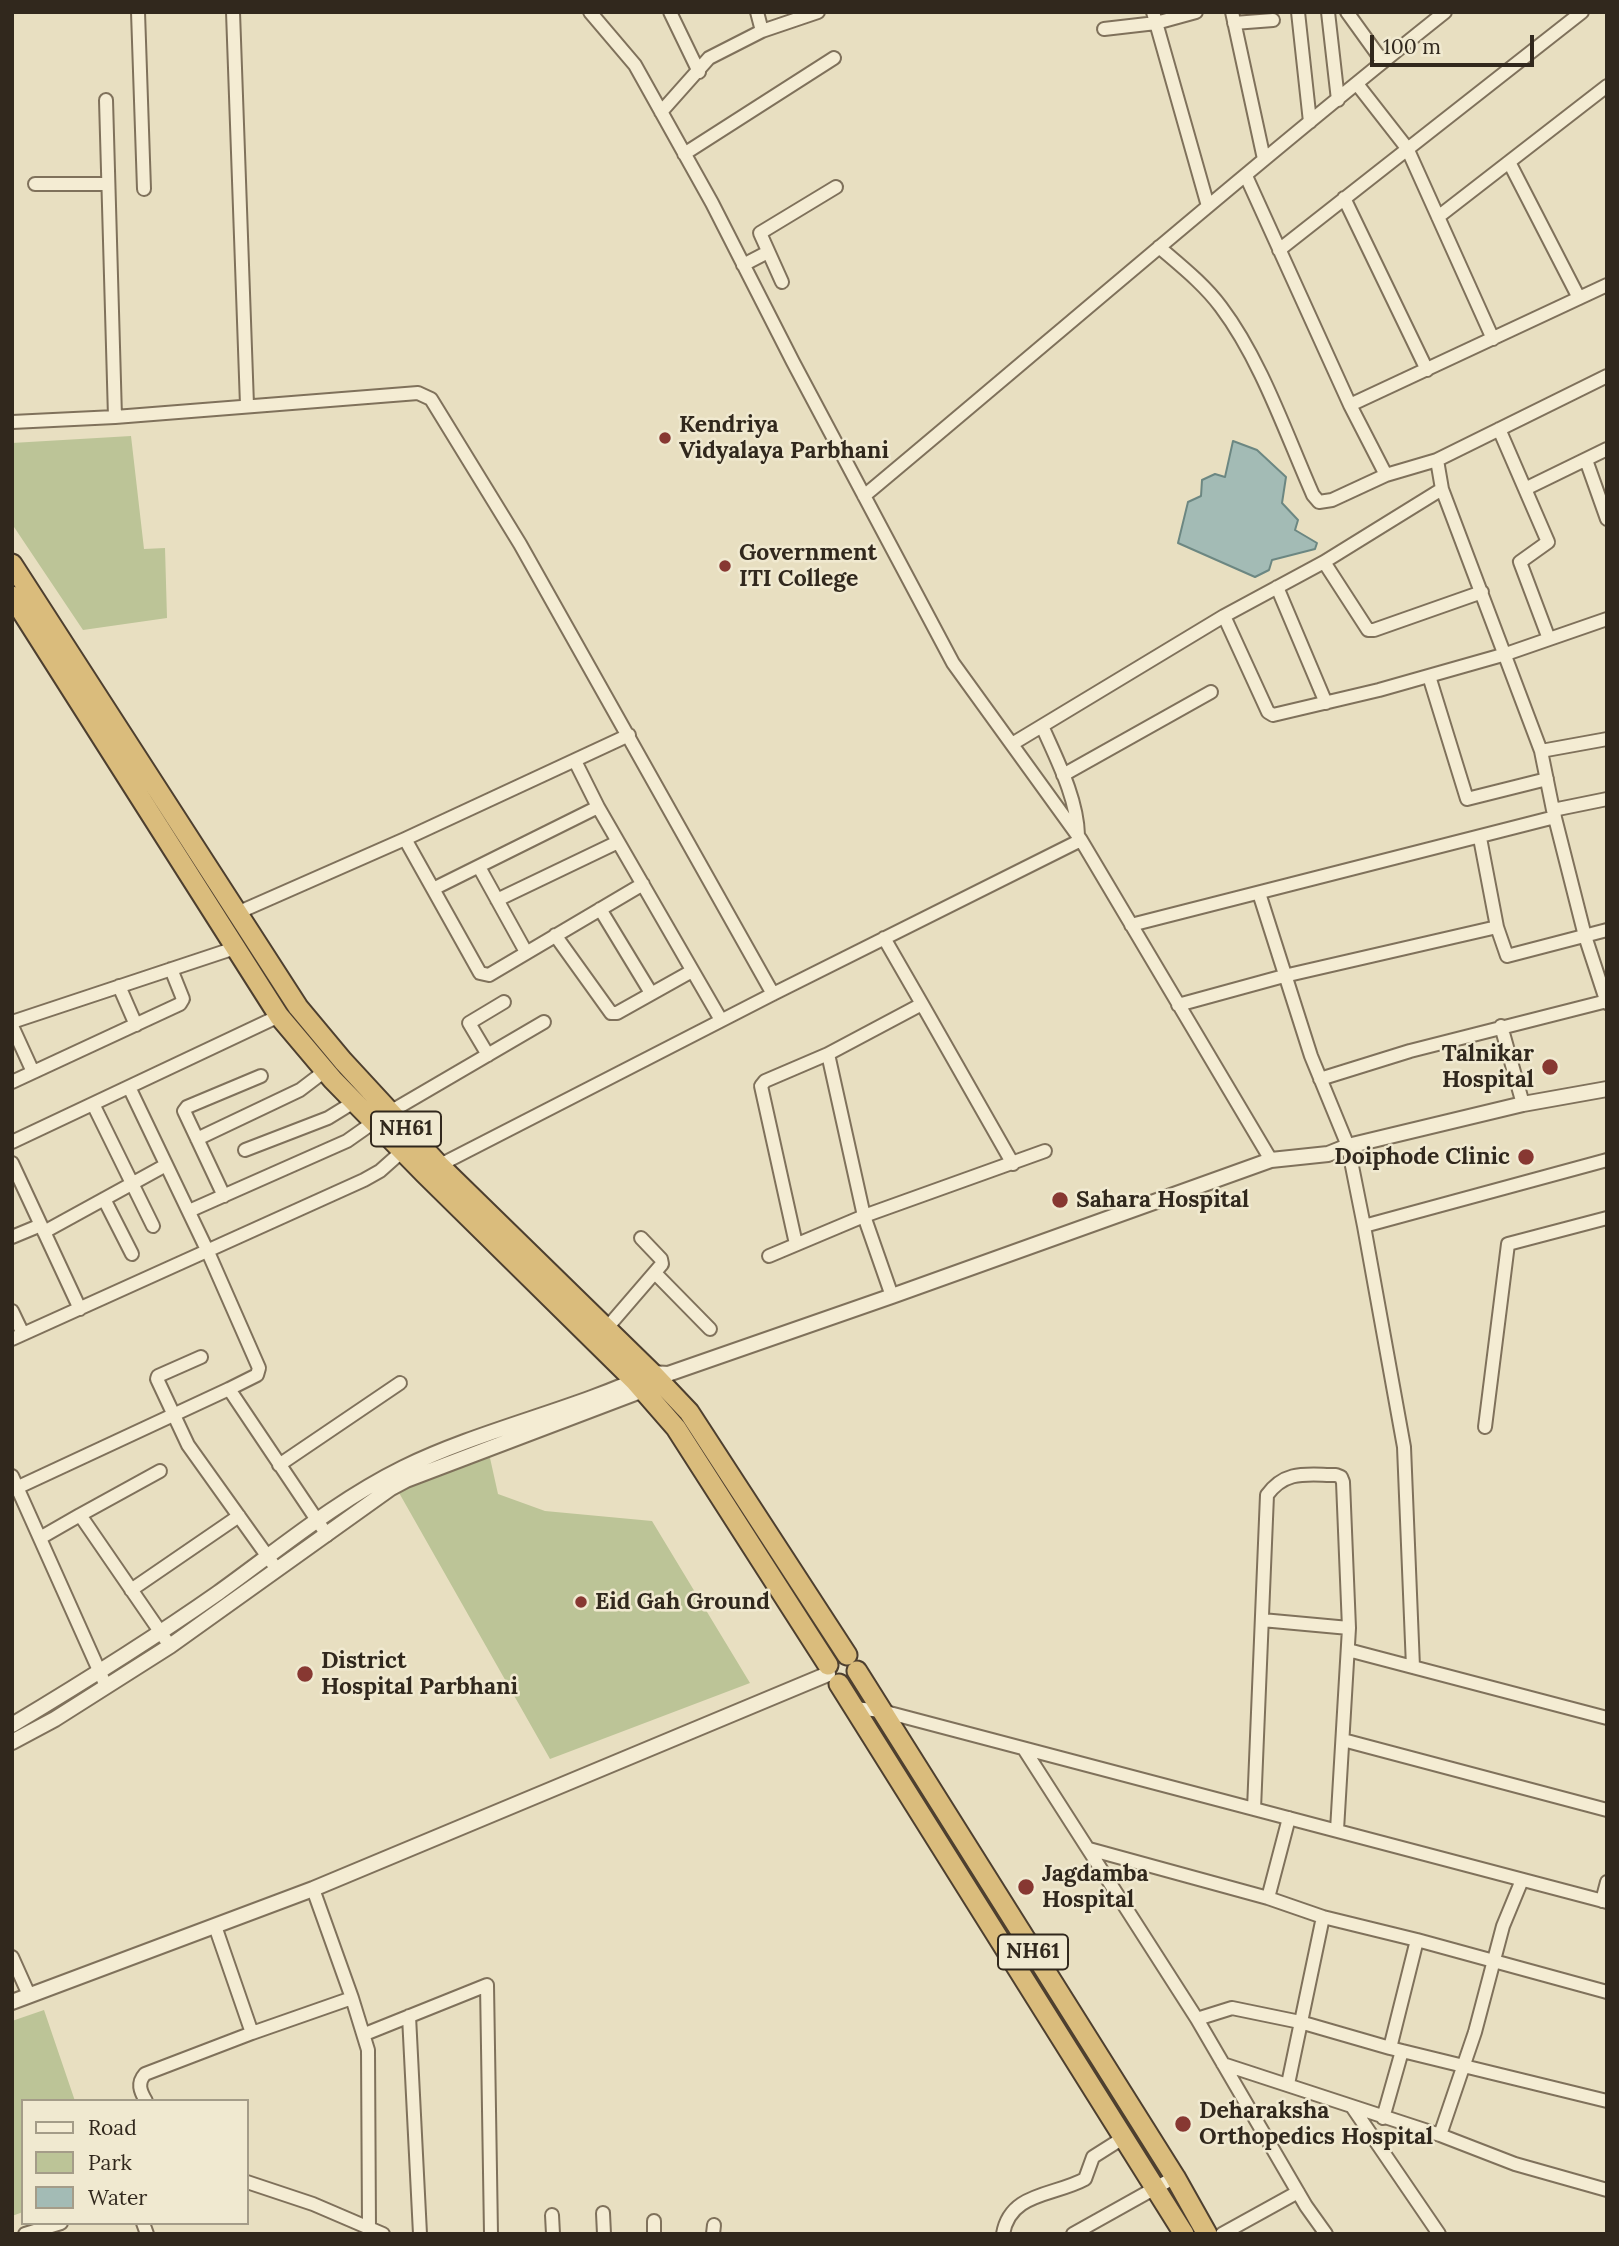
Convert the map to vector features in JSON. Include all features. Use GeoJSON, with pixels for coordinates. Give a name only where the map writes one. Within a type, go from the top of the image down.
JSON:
{"type":"FeatureCollection","features":[{"type":"Feature","properties":{"kind":"highway","name":"NH61"},"geometry":{"type":"LineString","coordinates":[[12,564],[298,1007],[382,1117],[432,1170],[689,1412],[852,1663],[1175,2177],[1208,2234]]}},
{"type":"Feature","properties":{"kind":"highway","name":"NH61"},"geometry":{"type":"LineString","coordinates":[[12,596],[279,1016],[354,1102],[382,1117]]}},
{"type":"Feature","properties":{"kind":"highway"},"geometry":{"type":"LineString","coordinates":[[231,941],[241,919]]}},
{"type":"Feature","properties":{"kind":"highway","name":"NH61"},"geometry":{"type":"LineString","coordinates":[[432,1170],[606,1329],[652,1380],[676,1427],[1184,2234]]}},
{"type":"Feature","properties":{"kind":"highway"},"geometry":{"type":"LineString","coordinates":[[838,1655],[852,1663],[853,1680],[832,1674],[838,1655]]}},
{"type":"Feature","properties":{"kind":"street"},"geometry":{"type":"LineString","coordinates":[[138,12],[144,189]]}},
{"type":"Feature","properties":{"kind":"street"},"geometry":{"type":"LineString","coordinates":[[233,12],[247,405]]}},
{"type":"Feature","properties":{"kind":"street"},"geometry":{"type":"LineString","coordinates":[[670,12],[699,72]]}},
{"type":"Feature","properties":{"kind":"street"},"geometry":{"type":"LineString","coordinates":[[757,12],[762,31]]}},
{"type":"Feature","properties":{"kind":"street"},"geometry":{"type":"LineString","coordinates":[[661,112],[709,58],[799,15],[818,12]]}},
{"type":"Feature","properties":{"kind":"street"},"geometry":{"type":"LineString","coordinates":[[1104,29],[1196,12]]}},
{"type":"Feature","properties":{"kind":"street"},"geometry":{"type":"LineString","coordinates":[[1298,12],[1310,121]]}},
{"type":"Feature","properties":{"kind":"street"},"geometry":{"type":"LineString","coordinates":[[1328,12],[1338,100]]}},
{"type":"Feature","properties":{"kind":"street"},"geometry":{"type":"LineString","coordinates":[[864,496],[1264,159],[1446,12]]}},
{"type":"Feature","properties":{"kind":"street"},"geometry":{"type":"LineString","coordinates":[[1279,250],[1582,12]]}},
{"type":"Feature","properties":{"kind":"street"},"geometry":{"type":"LineString","coordinates":[[593,13],[635,65],[953,663],[1079,838],[1270,1160]]}},
{"type":"Feature","properties":{"kind":"street"},"geometry":{"type":"LineString","coordinates":[[1351,14],[1383,62]]}},
{"type":"Feature","properties":{"kind":"street"},"geometry":{"type":"LineString","coordinates":[[1154,18],[1209,206]]}},
{"type":"Feature","properties":{"kind":"street"},"geometry":{"type":"LineString","coordinates":[[1264,159],[1233,18],[1273,20]]}},
{"type":"Feature","properties":{"kind":"street"},"geometry":{"type":"LineString","coordinates":[[684,154],[834,58]]}},
{"type":"Feature","properties":{"kind":"street"},"geometry":{"type":"LineString","coordinates":[[1357,84],[1408,148],[1493,339]]}},
{"type":"Feature","properties":{"kind":"street"},"geometry":{"type":"LineString","coordinates":[[1438,217],[1607,86]]}},
{"type":"Feature","properties":{"kind":"street"},"geometry":{"type":"LineString","coordinates":[[106,100],[115,417]]}},
{"type":"Feature","properties":{"kind":"street"},"geometry":{"type":"LineString","coordinates":[[1509,162],[1579,298]]}},
{"type":"Feature","properties":{"kind":"street"},"geometry":{"type":"LineString","coordinates":[[1246,176],[1350,405],[1386,475]]}},
{"type":"Feature","properties":{"kind":"street"},"geometry":{"type":"LineString","coordinates":[[35,184],[108,184]]}},
{"type":"Feature","properties":{"kind":"street"},"geometry":{"type":"LineString","coordinates":[[782,282],[761,231],[836,187]]}},
{"type":"Feature","properties":{"kind":"street"},"geometry":{"type":"LineString","coordinates":[[1344,198],[1427,370]]}},
{"type":"Feature","properties":{"kind":"street"},"geometry":{"type":"LineString","coordinates":[[1159,247],[1200,283],[1222,307],[1257,368],[1313,495],[1319,502],[1332,500],[1386,475],[1437,460],[1607,376]]}},
{"type":"Feature","properties":{"kind":"street"},"geometry":{"type":"LineString","coordinates":[[743,265],[768,252]]}},
{"type":"Feature","properties":{"kind":"street"},"geometry":{"type":"LineString","coordinates":[[1350,405],[1607,285]]}},
{"type":"Feature","properties":{"kind":"street"},"geometry":{"type":"LineString","coordinates":[[12,422],[115,417],[418,393],[431,399],[520,544],[773,994]]}},
{"type":"Feature","properties":{"kind":"street"},"geometry":{"type":"LineString","coordinates":[[1499,429],[1548,543],[1522,559],[1520,564],[1549,639]]}},
{"type":"Feature","properties":{"kind":"street"},"geometry":{"type":"LineString","coordinates":[[1525,489],[1607,450]]}},
{"type":"Feature","properties":{"kind":"street"},"geometry":{"type":"LineString","coordinates":[[1320,1079],[1501,1026],[1607,1002],[1585,936],[1541,751],[1442,489],[1437,460]]}},
{"type":"Feature","properties":{"kind":"street"},"geometry":{"type":"LineString","coordinates":[[1586,460],[1606,514]]}},
{"type":"Feature","properties":{"kind":"street"},"geometry":{"type":"LineString","coordinates":[[1012,744],[1224,616],[1324,562],[1442,489]]}},
{"type":"Feature","properties":{"kind":"street"},"geometry":{"type":"LineString","coordinates":[[1324,562],[1368,630],[1482,592]]}},
{"type":"Feature","properties":{"kind":"street"},"geometry":{"type":"LineString","coordinates":[[1277,587],[1326,703]]}},
{"type":"Feature","properties":{"kind":"street"},"geometry":{"type":"LineString","coordinates":[[1224,616],[1269,714],[1326,703],[1429,676],[1506,654],[1607,619]]}},
{"type":"Feature","properties":{"kind":"street"},"geometry":{"type":"LineString","coordinates":[[1429,676],[1468,799],[1547,779]]}},
{"type":"Feature","properties":{"kind":"street"},"geometry":{"type":"LineString","coordinates":[[1063,775],[1212,692]]}},
{"type":"Feature","properties":{"kind":"street"},"geometry":{"type":"LineString","coordinates":[[1042,726],[1063,775],[1077,819],[1079,838]]}},
{"type":"Feature","properties":{"kind":"street"},"geometry":{"type":"LineString","coordinates":[[241,919],[629,735]]}},
{"type":"Feature","properties":{"kind":"street"},"geometry":{"type":"LineString","coordinates":[[1541,751],[1607,739]]}},
{"type":"Feature","properties":{"kind":"street"},"geometry":{"type":"LineString","coordinates":[[575,761],[598,807],[721,1020]]}},
{"type":"Feature","properties":{"kind":"street"},"geometry":{"type":"LineString","coordinates":[[1131,925],[1480,838],[1607,799]]}},
{"type":"Feature","properties":{"kind":"street"},"geometry":{"type":"LineString","coordinates":[[433,889],[598,807]]}},
{"type":"Feature","properties":{"kind":"street"},"geometry":{"type":"LineString","coordinates":[[432,1170],[1079,838]]}},
{"type":"Feature","properties":{"kind":"street"},"geometry":{"type":"LineString","coordinates":[[1480,838],[1497,927],[1505,954],[1509,957],[1607,930]]}},
{"type":"Feature","properties":{"kind":"street"},"geometry":{"type":"LineString","coordinates":[[405,839],[480,973],[489,975],[643,884]]}},
{"type":"Feature","properties":{"kind":"street"},"geometry":{"type":"LineString","coordinates":[[498,900],[618,842]]}},
{"type":"Feature","properties":{"kind":"street"},"geometry":{"type":"LineString","coordinates":[[479,867],[526,951]]}},
{"type":"Feature","properties":{"kind":"street"},"geometry":{"type":"LineString","coordinates":[[1259,893],[1284,976],[1320,1079],[1348,1146],[1364,1226],[1404,1447],[1413,1667]]}},
{"type":"Feature","properties":{"kind":"street"},"geometry":{"type":"LineString","coordinates":[[600,909],[651,993]]}},
{"type":"Feature","properties":{"kind":"street"},"geometry":{"type":"LineString","coordinates":[[1178,1005],[1284,976],[1497,927]]}},
{"type":"Feature","properties":{"kind":"street"},"geometry":{"type":"LineString","coordinates":[[555,935],[607,1011],[617,1013],[692,971]]}},
{"type":"Feature","properties":{"kind":"street"},"geometry":{"type":"LineString","coordinates":[[884,937],[1013,1164]]}},
{"type":"Feature","properties":{"kind":"street"},"geometry":{"type":"LineString","coordinates":[[33,1072],[12,1024],[171,969],[231,941]]}},
{"type":"Feature","properties":{"kind":"street"},"geometry":{"type":"LineString","coordinates":[[12,1082],[182,1002],[171,969]]}},
{"type":"Feature","properties":{"kind":"street"},"geometry":{"type":"LineString","coordinates":[[120,986],[135,1025]]}},
{"type":"Feature","properties":{"kind":"street"},"geometry":{"type":"LineString","coordinates":[[488,1055],[469,1023],[504,1002]]}},
{"type":"Feature","properties":{"kind":"street"},"geometry":{"type":"LineString","coordinates":[[796,1244],[761,1086],[765,1081],[828,1054],[922,1004]]}},
{"type":"Feature","properties":{"kind":"street"},"geometry":{"type":"LineString","coordinates":[[12,1142],[279,1016]]}},
{"type":"Feature","properties":{"kind":"street"},"geometry":{"type":"LineString","coordinates":[[189,1211],[347,1141],[382,1117],[544,1023]]}},
{"type":"Feature","properties":{"kind":"street"},"geometry":{"type":"LineString","coordinates":[[1501,1026],[1523,1104]]}},
{"type":"Feature","properties":{"kind":"street"},"geometry":{"type":"LineString","coordinates":[[828,1054],[864,1216],[892,1296]]}},
{"type":"Feature","properties":{"kind":"street"},"geometry":{"type":"LineString","coordinates":[[197,1139],[300,1090],[325,1071]]}},
{"type":"Feature","properties":{"kind":"street"},"geometry":{"type":"LineString","coordinates":[[224,1196],[185,1108],[261,1076]]}},
{"type":"Feature","properties":{"kind":"street"},"geometry":{"type":"LineString","coordinates":[[106,1686],[14,1484],[257,1376],[259,1368],[208,1252],[129,1087]]}},
{"type":"Feature","properties":{"kind":"street"},"geometry":{"type":"LineString","coordinates":[[12,1726],[100,1672],[361,1491],[404,1468],[458,1445],[892,1296],[1270,1160],[1328,1154],[1348,1146],[1523,1104],[1607,1089]]}},
{"type":"Feature","properties":{"kind":"street"},"geometry":{"type":"LineString","coordinates":[[245,1150],[328,1118],[354,1102]]}},
{"type":"Feature","properties":{"kind":"street"},"geometry":{"type":"LineString","coordinates":[[93,1104],[153,1226]]}},
{"type":"Feature","properties":{"kind":"street"},"geometry":{"type":"LineString","coordinates":[[12,1311],[18,1337],[364,1180],[380,1171],[409,1145]]}},
{"type":"Feature","properties":{"kind":"street"},"geometry":{"type":"LineString","coordinates":[[769,1256],[864,1216],[1045,1151]]}},
{"type":"Feature","properties":{"kind":"street"},"geometry":{"type":"LineString","coordinates":[[1364,1226],[1607,1160]]}},
{"type":"Feature","properties":{"kind":"street"},"geometry":{"type":"LineString","coordinates":[[12,1163],[80,1309]]}},
{"type":"Feature","properties":{"kind":"street"},"geometry":{"type":"LineString","coordinates":[[12,1237],[42,1229],[166,1165]]}},
{"type":"Feature","properties":{"kind":"street"},"geometry":{"type":"LineString","coordinates":[[104,1199],[132,1254]]}},
{"type":"Feature","properties":{"kind":"street"},"geometry":{"type":"LineString","coordinates":[[1485,1427],[1508,1244],[1607,1218]]}},
{"type":"Feature","properties":{"kind":"street"},"geometry":{"type":"LineString","coordinates":[[606,1329],[662,1264],[662,1259],[641,1238]]}},
{"type":"Feature","properties":{"kind":"street"},"geometry":{"type":"LineString","coordinates":[[654,1273],[710,1329]]}},
{"type":"Feature","properties":{"kind":"street"},"geometry":{"type":"LineString","coordinates":[[201,1357],[158,1376],[157,1380],[188,1446],[277,1571]]}},
{"type":"Feature","properties":{"kind":"street"},"geometry":{"type":"LineString","coordinates":[[12,1742],[55,1719],[170,1646],[382,1494],[406,1480],[652,1380]]}},
{"type":"Feature","properties":{"kind":"street"},"geometry":{"type":"LineString","coordinates":[[279,1465],[400,1383]]}},
{"type":"Feature","properties":{"kind":"street"},"geometry":{"type":"LineString","coordinates":[[229,1389],[327,1535]]}},
{"type":"Feature","properties":{"kind":"street"},"geometry":{"type":"LineString","coordinates":[[40,1538],[160,1471]]}},
{"type":"Feature","properties":{"kind":"street"},"geometry":{"type":"LineString","coordinates":[[1254,1808],[1267,1495],[1279,1481],[1289,1476],[1336,1475],[1341,1477],[1343,1482],[1349,1628],[1336,1830]]}},
{"type":"Feature","properties":{"kind":"street"},"geometry":{"type":"LineString","coordinates":[[79,1515],[170,1646]]}},
{"type":"Feature","properties":{"kind":"street"},"geometry":{"type":"LineString","coordinates":[[131,1590],[239,1516]]}},
{"type":"Feature","properties":{"kind":"street"},"geometry":{"type":"LineString","coordinates":[[1262,1620],[1349,1628]]}},
{"type":"Feature","properties":{"kind":"street"},"geometry":{"type":"LineString","coordinates":[[1348,1650],[1607,1718]]}},
{"type":"Feature","properties":{"kind":"street"},"geometry":{"type":"LineString","coordinates":[[12,2001],[313,1889],[832,1674]]}},
{"type":"Feature","properties":{"kind":"street"},"geometry":{"type":"LineString","coordinates":[[47,1704],[55,1719]]}},
{"type":"Feature","properties":{"kind":"street"},"geometry":{"type":"LineString","coordinates":[[854,1708],[882,1711],[1605,1902],[1607,1882]]}},
{"type":"Feature","properties":{"kind":"street"},"geometry":{"type":"LineString","coordinates":[[1343,1740],[1607,1810]]}},
{"type":"Feature","properties":{"kind":"street"},"geometry":{"type":"LineString","coordinates":[[1024,1749],[1197,2019],[1298,2192],[1326,2234]]}},
{"type":"Feature","properties":{"kind":"street"},"geometry":{"type":"LineString","coordinates":[[1268,1898],[1289,1818]]}},
{"type":"Feature","properties":{"kind":"street"},"geometry":{"type":"LineString","coordinates":[[1088,1849],[1268,1898],[1323,1917],[1607,1992]]}},
{"type":"Feature","properties":{"kind":"street"},"geometry":{"type":"LineString","coordinates":[[1440,2135],[1464,2066],[1503,1926],[1522,1880]]}},
{"type":"Feature","properties":{"kind":"street"},"geometry":{"type":"LineString","coordinates":[[313,1889],[365,2034],[368,2050],[369,2228]]}},
{"type":"Feature","properties":{"kind":"street"},"geometry":{"type":"LineString","coordinates":[[1288,2084],[1323,1917]]}},
{"type":"Feature","properties":{"kind":"street"},"geometry":{"type":"LineString","coordinates":[[215,1926],[252,2033]]}},
{"type":"Feature","properties":{"kind":"street"},"geometry":{"type":"LineString","coordinates":[[1383,2118],[1418,1940]]}},
{"type":"Feature","properties":{"kind":"street"},"geometry":{"type":"LineString","coordinates":[[12,1957],[29,1995]]}},
{"type":"Feature","properties":{"kind":"street"},"geometry":{"type":"LineString","coordinates":[[365,2034],[487,1985],[491,2234]]}},
{"type":"Feature","properties":{"kind":"street"},"geometry":{"type":"LineString","coordinates":[[144,2099],[139,2086],[145,2074],[352,1998]]}},
{"type":"Feature","properties":{"kind":"street"},"geometry":{"type":"LineString","coordinates":[[1197,2019],[1231,2008],[1300,2022],[1396,2050],[1607,2101]]}},
{"type":"Feature","properties":{"kind":"street"},"geometry":{"type":"LineString","coordinates":[[409,2016],[420,2234]]}},
{"type":"Feature","properties":{"kind":"street"},"geometry":{"type":"LineString","coordinates":[[1223,2064],[1440,2135],[1515,2164],[1607,2190]]}},
{"type":"Feature","properties":{"kind":"street"},"geometry":{"type":"LineString","coordinates":[[1353,2107],[1441,2233]]}},
{"type":"Feature","properties":{"kind":"street"},"geometry":{"type":"LineString","coordinates":[[1003,2234],[1010,2213],[1018,2204],[1034,2196],[1063,2190],[1084,2179],[1093,2157],[1123,2138]]}},
{"type":"Feature","properties":{"kind":"street"},"geometry":{"type":"LineString","coordinates":[[1073,2234],[1175,2177]]}},
{"type":"Feature","properties":{"kind":"street"},"geometry":{"type":"LineString","coordinates":[[248,2182],[313,2204],[383,2234]]}},
{"type":"Feature","properties":{"kind":"street"},"geometry":{"type":"LineString","coordinates":[[1222,2234],[1298,2192]]}},
{"type":"Feature","properties":{"kind":"street"},"geometry":{"type":"LineString","coordinates":[[604,2214],[604,2234]]}},
{"type":"Feature","properties":{"kind":"street"},"geometry":{"type":"LineString","coordinates":[[552,2215],[553,2234]]}},
{"type":"Feature","properties":{"kind":"street"},"geometry":{"type":"LineString","coordinates":[[25,2234],[54,2225]]}},
{"type":"Feature","properties":{"kind":"green space"},"geometry":{"type":"Polygon","coordinates":[[[131,436],[144,549],[165,548],[167,618],[83,630],[12,524],[12,443],[131,436]]]}},
{"type":"Feature","properties":{"kind":"green space","name":"Eid Gah Ground"},"geometry":{"type":"Polygon","coordinates":[[[488,1449],[498,1494],[545,1511],[652,1521],[750,1683],[550,1759],[398,1491],[488,1449]]]}},
{"type":"Feature","properties":{"kind":"green space"},"geometry":{"type":"Polygon","coordinates":[[[44,2010],[74,2099],[21,2099],[21,2213],[12,2216],[12,2021],[44,2010]]]}},
{"type":"Feature","properties":{"kind":"water"},"geometry":{"type":"Polygon","coordinates":[[[1233,441],[1257,450],[1286,477],[1282,503],[1298,520],[1295,530],[1317,543],[1315,549],[1272,560],[1269,570],[1255,577],[1178,543],[1188,502],[1201,496],[1202,480],[1215,474],[1225,477],[1233,441]]]}},
{"type":"Feature","properties":{"kind":"place","name":"Kendriya Vidyalaya Parbhani"},"geometry":{"type":"Point","coordinates":[665,438]}},
{"type":"Feature","properties":{"kind":"place","name":"Government ITI College"},"geometry":{"type":"Point","coordinates":[725,566]}},
{"type":"Feature","properties":{"kind":"place","name":"Talnikar Hospital"},"geometry":{"type":"Point","coordinates":[1550,1067]}},
{"type":"Feature","properties":{"kind":"place","name":"Doiphode Clinic"},"geometry":{"type":"Point","coordinates":[1526,1157]}},
{"type":"Feature","properties":{"kind":"place","name":"Sahara Hospital"},"geometry":{"type":"Point","coordinates":[1060,1200]}},
{"type":"Feature","properties":{"kind":"place","name":"Eid Gah Ground"},"geometry":{"type":"Point","coordinates":[581,1602]}},
{"type":"Feature","properties":{"kind":"place","name":"District Hospital Parbhani"},"geometry":{"type":"Point","coordinates":[305,1674]}},
{"type":"Feature","properties":{"kind":"place","name":"Jagdamba Hospital"},"geometry":{"type":"Point","coordinates":[1026,1887]}},
{"type":"Feature","properties":{"kind":"place","name":"Deharaksha Orthopedics Hospital"},"geometry":{"type":"Point","coordinates":[1183,2124]}}]}
